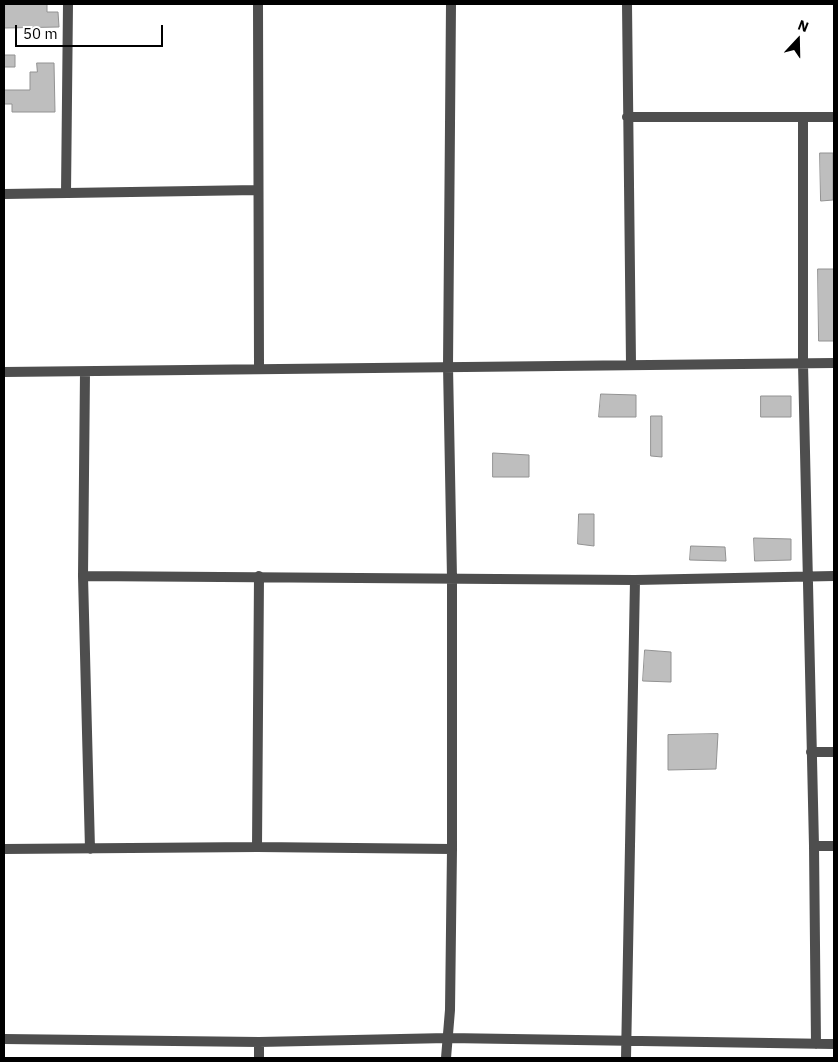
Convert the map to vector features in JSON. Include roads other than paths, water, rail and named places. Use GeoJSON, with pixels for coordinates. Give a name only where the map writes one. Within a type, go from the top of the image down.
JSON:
{"type":"FeatureCollection","features":[{"type":"Feature","properties":{"kind":"street"},"geometry":{"type":"LineString","coordinates":[[66,193],[68,4]]}},
{"type":"Feature","properties":{"kind":"street"},"geometry":{"type":"LineString","coordinates":[[258,4],[259,368]]}},
{"type":"Feature","properties":{"kind":"street"},"geometry":{"type":"LineString","coordinates":[[446,1058],[452,849],[452,578],[448,366],[451,4]]}},
{"type":"Feature","properties":{"kind":"street"},"geometry":{"type":"LineString","coordinates":[[627,4],[631,364]]}},
{"type":"Feature","properties":{"kind":"street"},"geometry":{"type":"LineString","coordinates":[[627,117],[834,117]]}},
{"type":"Feature","properties":{"kind":"street"},"geometry":{"type":"LineString","coordinates":[[803,117],[803,364],[810,752],[814,846],[816,1044]]}},
{"type":"Feature","properties":{"kind":"street"},"geometry":{"type":"LineString","coordinates":[[4,194],[258,190]]}},
{"type":"Feature","properties":{"kind":"street"},"geometry":{"type":"LineString","coordinates":[[4,372],[834,363]]}},
{"type":"Feature","properties":{"kind":"street"},"geometry":{"type":"LineString","coordinates":[[84,372],[83,576],[90,849]]}},
{"type":"Feature","properties":{"kind":"street"},"geometry":{"type":"LineString","coordinates":[[83,576],[635,580],[834,576]]}},
{"type":"Feature","properties":{"kind":"street"},"geometry":{"type":"LineString","coordinates":[[257,846],[259,576]]}},
{"type":"Feature","properties":{"kind":"street"},"geometry":{"type":"LineString","coordinates":[[626,1058],[635,580]]}},
{"type":"Feature","properties":{"kind":"street"},"geometry":{"type":"LineString","coordinates":[[810,752],[834,752]]}},
{"type":"Feature","properties":{"kind":"street"},"geometry":{"type":"LineString","coordinates":[[4,850],[257,846],[452,849]]}},
{"type":"Feature","properties":{"kind":"street"},"geometry":{"type":"LineString","coordinates":[[814,846],[834,846]]}},
{"type":"Feature","properties":{"kind":"street"},"geometry":{"type":"LineString","coordinates":[[4,1039],[259,1042],[448,1038],[834,1044]]}},
{"type":"Feature","properties":{"kind":"street"},"geometry":{"type":"LineString","coordinates":[[259,1042],[259,1058]]}}]}
